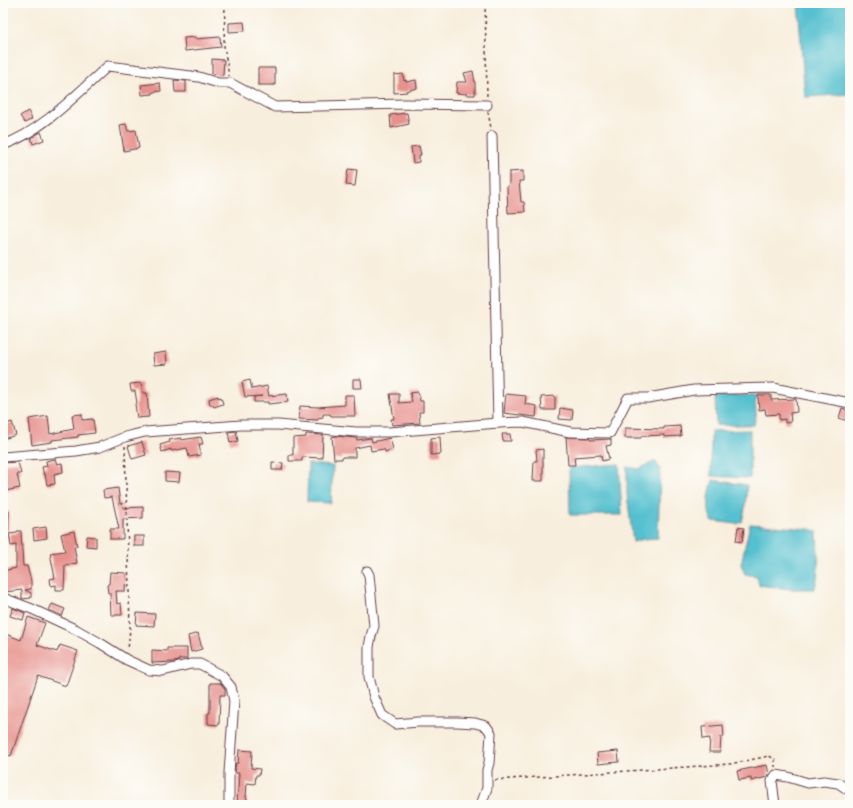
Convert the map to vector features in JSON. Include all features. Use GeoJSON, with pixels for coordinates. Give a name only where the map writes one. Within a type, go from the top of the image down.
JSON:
{"type":"FeatureCollection","features":[{"type":"Feature","properties":{"kind":"street"},"geometry":{"type":"LineString","coordinates":[[3,145],[26,135],[54,114],[108,66],[199,77],[218,83],[230,84],[275,107],[405,104],[487,105]]}},
{"type":"Feature","properties":{"kind":"street"},"geometry":{"type":"LineString","coordinates":[[492,136],[498,423]]}},
{"type":"Feature","properties":{"kind":"street"},"geometry":{"type":"LineString","coordinates":[[3,457],[76,451],[100,447],[125,437],[145,432],[241,425],[278,425],[356,432],[390,432],[523,422],[570,432],[610,433],[628,398],[648,398],[694,390],[773,388],[850,403]]}},
{"type":"Feature","properties":{"kind":"street"},"geometry":{"type":"LineString","coordinates":[[367,571],[369,575],[374,619],[374,626],[369,647],[368,677],[374,698],[382,715],[394,724],[418,722],[457,722],[475,723],[486,726],[491,733],[489,763],[487,770],[488,782],[481,805]]}},
{"type":"Feature","properties":{"kind":"street"},"geometry":{"type":"LineString","coordinates":[[3,598],[75,629],[127,660],[149,670],[162,671],[191,664],[200,664],[222,676],[231,687],[234,701],[229,805]]}},
{"type":"Feature","properties":{"kind":"street"},"geometry":{"type":"LineString","coordinates":[[775,805],[772,781],[776,775],[808,783],[824,781],[838,783],[850,792]]}},
{"type":"Feature","properties":{"kind":"path"},"geometry":{"type":"LineString","coordinates":[[225,3],[224,46],[230,84]]}},
{"type":"Feature","properties":{"kind":"path"},"geometry":{"type":"LineString","coordinates":[[485,3],[487,105],[492,136]]}},
{"type":"Feature","properties":{"kind":"path"},"geometry":{"type":"LineString","coordinates":[[125,437],[130,628],[127,660]]}},
{"type":"Feature","properties":{"kind":"path"},"geometry":{"type":"LineString","coordinates":[[488,782],[498,780],[730,764],[769,756],[775,759],[776,775]]}},
{"type":"Feature","properties":{"kind":"water"},"geometry":{"type":"Polygon","coordinates":[[[798,3],[849,3],[850,94],[805,97],[798,3]]]}},
{"type":"Feature","properties":{"kind":"water"},"geometry":{"type":"Polygon","coordinates":[[[755,395],[756,415],[754,425],[716,425],[715,396],[755,395]]]}},
{"type":"Feature","properties":{"kind":"water"},"geometry":{"type":"Polygon","coordinates":[[[750,430],[750,478],[711,476],[711,431],[750,430]]]}},
{"type":"Feature","properties":{"kind":"water"},"geometry":{"type":"Polygon","coordinates":[[[655,461],[660,469],[658,538],[644,539],[633,542],[627,494],[627,467],[639,469],[655,461]]]}},
{"type":"Feature","properties":{"kind":"water"},"geometry":{"type":"Polygon","coordinates":[[[308,464],[333,466],[331,503],[307,502],[308,464]]]}},
{"type":"Feature","properties":{"kind":"water"},"geometry":{"type":"Polygon","coordinates":[[[619,464],[622,515],[570,515],[569,468],[619,464]]]}},
{"type":"Feature","properties":{"kind":"water"},"geometry":{"type":"Polygon","coordinates":[[[713,480],[747,485],[742,522],[737,524],[712,521],[709,512],[709,501],[713,480]]]}},
{"type":"Feature","properties":{"kind":"water"},"geometry":{"type":"Polygon","coordinates":[[[750,524],[817,531],[818,569],[814,589],[790,589],[759,585],[757,576],[745,574],[741,564],[750,524]]]}},
{"type":"Feature","properties":{"kind":"building"},"geometry":{"type":"Polygon","coordinates":[[[244,22],[245,31],[229,32],[229,23],[244,22]]]}},
{"type":"Feature","properties":{"kind":"building"},"geometry":{"type":"Polygon","coordinates":[[[196,37],[196,39],[220,37],[221,47],[185,51],[184,38],[196,37]]]}},
{"type":"Feature","properties":{"kind":"building"},"geometry":{"type":"Polygon","coordinates":[[[212,59],[224,60],[223,75],[212,74],[212,59]]]}},
{"type":"Feature","properties":{"kind":"building"},"geometry":{"type":"Polygon","coordinates":[[[258,68],[275,68],[275,85],[258,85],[258,68]]]}},
{"type":"Feature","properties":{"kind":"building"},"geometry":{"type":"Polygon","coordinates":[[[473,71],[475,95],[456,93],[457,82],[467,82],[464,73],[473,71]]]}},
{"type":"Feature","properties":{"kind":"building"},"geometry":{"type":"Polygon","coordinates":[[[403,74],[404,81],[406,80],[406,82],[416,80],[417,88],[406,91],[407,92],[394,93],[394,75],[403,74]]]}},
{"type":"Feature","properties":{"kind":"building"},"geometry":{"type":"Polygon","coordinates":[[[174,80],[186,81],[186,92],[175,92],[174,80]]]}},
{"type":"Feature","properties":{"kind":"building"},"geometry":{"type":"Polygon","coordinates":[[[160,83],[161,91],[153,92],[153,94],[142,95],[141,85],[160,83]]]}},
{"type":"Feature","properties":{"kind":"building"},"geometry":{"type":"Polygon","coordinates":[[[28,111],[32,119],[25,123],[20,116],[28,111]]]}},
{"type":"Feature","properties":{"kind":"building"},"geometry":{"type":"Polygon","coordinates":[[[407,113],[409,124],[391,128],[390,115],[407,113]]]}},
{"type":"Feature","properties":{"kind":"building"},"geometry":{"type":"Polygon","coordinates":[[[126,124],[128,131],[136,130],[139,148],[124,151],[120,125],[126,124]]]}},
{"type":"Feature","properties":{"kind":"building"},"geometry":{"type":"Polygon","coordinates":[[[41,132],[44,140],[33,144],[31,138],[41,132]]]}},
{"type":"Feature","properties":{"kind":"building"},"geometry":{"type":"Polygon","coordinates":[[[419,146],[421,155],[419,155],[419,162],[413,163],[411,147],[419,146]]]}},
{"type":"Feature","properties":{"kind":"building"},"geometry":{"type":"Polygon","coordinates":[[[348,169],[357,170],[355,186],[346,185],[348,169]]]}},
{"type":"Feature","properties":{"kind":"building"},"geometry":{"type":"Polygon","coordinates":[[[523,171],[523,181],[519,181],[521,202],[524,202],[525,212],[508,213],[507,186],[509,185],[509,172],[523,171]]]}},
{"type":"Feature","properties":{"kind":"building"},"geometry":{"type":"Polygon","coordinates":[[[166,352],[167,364],[154,365],[153,354],[166,352]]]}},
{"type":"Feature","properties":{"kind":"building"},"geometry":{"type":"Polygon","coordinates":[[[353,379],[361,379],[362,388],[353,388],[353,379]]]}},
{"type":"Feature","properties":{"kind":"building"},"geometry":{"type":"Polygon","coordinates":[[[250,380],[252,389],[267,386],[269,396],[287,394],[288,402],[268,404],[268,402],[254,402],[254,397],[262,396],[245,397],[242,382],[250,380]]]}},
{"type":"Feature","properties":{"kind":"building"},"geometry":{"type":"Polygon","coordinates":[[[141,383],[143,393],[147,393],[149,417],[137,418],[135,391],[131,391],[130,384],[141,383]]]}},
{"type":"Feature","properties":{"kind":"building"},"geometry":{"type":"Polygon","coordinates":[[[418,392],[420,401],[423,401],[423,412],[419,412],[420,423],[392,425],[391,419],[394,419],[390,394],[399,394],[399,403],[412,402],[410,393],[418,392]]]}},
{"type":"Feature","properties":{"kind":"building"},"geometry":{"type":"Polygon","coordinates":[[[506,394],[526,396],[525,404],[537,406],[536,417],[504,413],[506,394]]]}},
{"type":"Feature","properties":{"kind":"building"},"geometry":{"type":"Polygon","coordinates":[[[345,395],[354,395],[355,416],[331,416],[330,414],[323,414],[323,417],[318,418],[318,420],[299,419],[300,406],[318,407],[345,405],[345,395]]]}},
{"type":"Feature","properties":{"kind":"building"},"geometry":{"type":"Polygon","coordinates":[[[758,395],[771,395],[771,400],[796,399],[797,412],[790,413],[791,422],[785,423],[785,419],[779,420],[779,414],[766,415],[765,409],[759,410],[758,395]]]}},
{"type":"Feature","properties":{"kind":"building"},"geometry":{"type":"Polygon","coordinates":[[[218,396],[218,398],[221,397],[223,404],[214,407],[213,405],[210,405],[209,399],[218,396]]]}},
{"type":"Feature","properties":{"kind":"building"},"geometry":{"type":"Polygon","coordinates":[[[555,396],[555,410],[542,410],[541,397],[555,396]]]}},
{"type":"Feature","properties":{"kind":"building"},"geometry":{"type":"Polygon","coordinates":[[[560,408],[573,410],[572,420],[559,419],[560,408]]]}},
{"type":"Feature","properties":{"kind":"building"},"geometry":{"type":"Polygon","coordinates":[[[842,408],[850,411],[850,422],[839,418],[842,408]]]}},
{"type":"Feature","properties":{"kind":"building"},"geometry":{"type":"Polygon","coordinates":[[[82,414],[82,420],[93,419],[95,433],[78,435],[78,437],[52,440],[52,442],[32,445],[29,419],[48,416],[50,434],[74,429],[72,415],[82,414]]]}},
{"type":"Feature","properties":{"kind":"building"},"geometry":{"type":"Polygon","coordinates":[[[12,422],[16,435],[3,439],[3,425],[12,422]]]}},
{"type":"Feature","properties":{"kind":"building"},"geometry":{"type":"Polygon","coordinates":[[[680,426],[681,436],[664,437],[664,435],[641,436],[641,438],[625,438],[625,428],[664,429],[664,427],[680,426]]]}},
{"type":"Feature","properties":{"kind":"building"},"geometry":{"type":"Polygon","coordinates":[[[236,431],[238,441],[230,443],[228,432],[236,431]]]}},
{"type":"Feature","properties":{"kind":"building"},"geometry":{"type":"Polygon","coordinates":[[[306,434],[323,435],[322,458],[302,457],[302,461],[289,461],[289,455],[293,455],[293,438],[306,437],[306,434]]]}},
{"type":"Feature","properties":{"kind":"building"},"geometry":{"type":"Polygon","coordinates":[[[502,434],[510,434],[511,441],[503,441],[502,434]]]}},
{"type":"Feature","properties":{"kind":"building"},"geometry":{"type":"Polygon","coordinates":[[[201,437],[203,444],[199,444],[201,455],[189,457],[187,448],[171,451],[171,449],[162,452],[160,445],[170,442],[169,440],[201,437]]]}},
{"type":"Feature","properties":{"kind":"building"},"geometry":{"type":"Polygon","coordinates":[[[332,437],[356,438],[357,440],[371,438],[372,442],[390,438],[393,449],[385,452],[384,449],[371,451],[370,445],[355,448],[355,457],[342,457],[342,459],[334,459],[332,437]]]}},
{"type":"Feature","properties":{"kind":"building"},"geometry":{"type":"Polygon","coordinates":[[[440,437],[441,454],[431,455],[431,438],[440,437]]]}},
{"type":"Feature","properties":{"kind":"building"},"geometry":{"type":"Polygon","coordinates":[[[566,437],[589,438],[590,440],[611,439],[611,445],[606,446],[609,459],[602,461],[601,455],[574,457],[575,465],[568,465],[566,437]]]}},
{"type":"Feature","properties":{"kind":"building"},"geometry":{"type":"Polygon","coordinates":[[[142,442],[146,455],[132,459],[128,446],[142,442]]]}},
{"type":"Feature","properties":{"kind":"building"},"geometry":{"type":"Polygon","coordinates":[[[543,449],[543,481],[533,481],[534,461],[537,461],[536,450],[543,449]]]}},
{"type":"Feature","properties":{"kind":"building"},"geometry":{"type":"Polygon","coordinates":[[[55,459],[57,464],[62,463],[63,472],[54,474],[55,484],[47,485],[42,467],[47,466],[46,461],[55,459]]]}},
{"type":"Feature","properties":{"kind":"building"},"geometry":{"type":"Polygon","coordinates":[[[18,462],[21,474],[17,474],[20,488],[5,491],[3,483],[3,463],[18,462]]]}},
{"type":"Feature","properties":{"kind":"building"},"geometry":{"type":"Polygon","coordinates":[[[272,462],[283,463],[282,470],[272,470],[272,462]]]}},
{"type":"Feature","properties":{"kind":"building"},"geometry":{"type":"Polygon","coordinates":[[[165,472],[180,473],[179,482],[165,481],[165,472]]]}},
{"type":"Feature","properties":{"kind":"building"},"geometry":{"type":"Polygon","coordinates":[[[118,488],[120,504],[122,503],[123,508],[143,507],[143,518],[123,519],[123,539],[110,539],[110,529],[119,529],[112,497],[104,498],[103,490],[118,488]]]}},
{"type":"Feature","properties":{"kind":"building"},"geometry":{"type":"Polygon","coordinates":[[[3,511],[9,511],[8,531],[3,531],[3,511]]]}},
{"type":"Feature","properties":{"kind":"building"},"geometry":{"type":"Polygon","coordinates":[[[46,527],[47,538],[34,540],[33,529],[46,527]]]}},
{"type":"Feature","properties":{"kind":"building"},"geometry":{"type":"Polygon","coordinates":[[[738,527],[744,528],[742,542],[736,541],[738,527]]]}},
{"type":"Feature","properties":{"kind":"building"},"geometry":{"type":"Polygon","coordinates":[[[17,531],[21,531],[23,566],[27,566],[31,581],[31,589],[25,590],[31,593],[31,598],[22,599],[22,590],[4,592],[3,571],[16,568],[16,545],[11,546],[9,534],[17,533],[17,531]]]}},
{"type":"Feature","properties":{"kind":"building"},"geometry":{"type":"Polygon","coordinates":[[[74,531],[77,546],[74,546],[77,563],[65,565],[64,590],[56,590],[56,585],[51,586],[50,579],[55,578],[50,553],[65,551],[61,534],[74,531]]]}},
{"type":"Feature","properties":{"kind":"building"},"geometry":{"type":"Polygon","coordinates":[[[87,536],[96,537],[96,547],[86,546],[87,536]]]}},
{"type":"Feature","properties":{"kind":"building"},"geometry":{"type":"Polygon","coordinates":[[[134,536],[144,536],[144,546],[134,546],[134,536]]]}},
{"type":"Feature","properties":{"kind":"building"},"geometry":{"type":"Polygon","coordinates":[[[110,572],[126,573],[125,591],[116,591],[117,604],[121,603],[122,615],[111,615],[110,593],[108,593],[107,585],[109,584],[110,572]]]}},
{"type":"Feature","properties":{"kind":"building"},"geometry":{"type":"Polygon","coordinates":[[[52,604],[65,609],[62,616],[49,610],[52,604]]]}},
{"type":"Feature","properties":{"kind":"building"},"geometry":{"type":"Polygon","coordinates":[[[13,608],[25,613],[23,620],[10,616],[13,608]]]}},
{"type":"Feature","properties":{"kind":"building"},"geometry":{"type":"Polygon","coordinates":[[[137,613],[155,614],[154,626],[136,625],[137,613]]]}},
{"type":"Feature","properties":{"kind":"building"},"geometry":{"type":"Polygon","coordinates":[[[28,617],[45,623],[37,645],[57,652],[60,645],[78,651],[66,686],[38,676],[11,756],[3,753],[3,633],[21,640],[28,617]]]}},
{"type":"Feature","properties":{"kind":"building"},"geometry":{"type":"Polygon","coordinates":[[[198,633],[202,649],[191,652],[188,636],[198,633]]]}},
{"type":"Feature","properties":{"kind":"building"},"geometry":{"type":"Polygon","coordinates":[[[167,648],[187,648],[187,659],[179,659],[179,661],[174,662],[152,663],[152,650],[167,651],[167,648]]]}},
{"type":"Feature","properties":{"kind":"building"},"geometry":{"type":"Polygon","coordinates":[[[210,683],[220,683],[225,689],[225,695],[220,695],[219,725],[208,724],[208,713],[210,713],[210,683]]]}},
{"type":"Feature","properties":{"kind":"building"},"geometry":{"type":"Polygon","coordinates":[[[723,725],[724,737],[721,737],[720,752],[709,752],[710,738],[703,739],[702,727],[723,725]]]}},
{"type":"Feature","properties":{"kind":"building"},"geometry":{"type":"Polygon","coordinates":[[[239,750],[252,751],[251,768],[260,769],[259,775],[256,775],[255,784],[247,783],[247,805],[237,805],[239,773],[236,773],[235,768],[236,763],[238,763],[239,750]]]}},
{"type":"Feature","properties":{"kind":"building"},"geometry":{"type":"Polygon","coordinates":[[[618,751],[619,762],[598,764],[597,753],[618,751]]]}},
{"type":"Feature","properties":{"kind":"building"},"geometry":{"type":"Polygon","coordinates":[[[767,765],[769,775],[767,777],[751,781],[751,778],[739,780],[737,771],[767,765]]]}}]}
